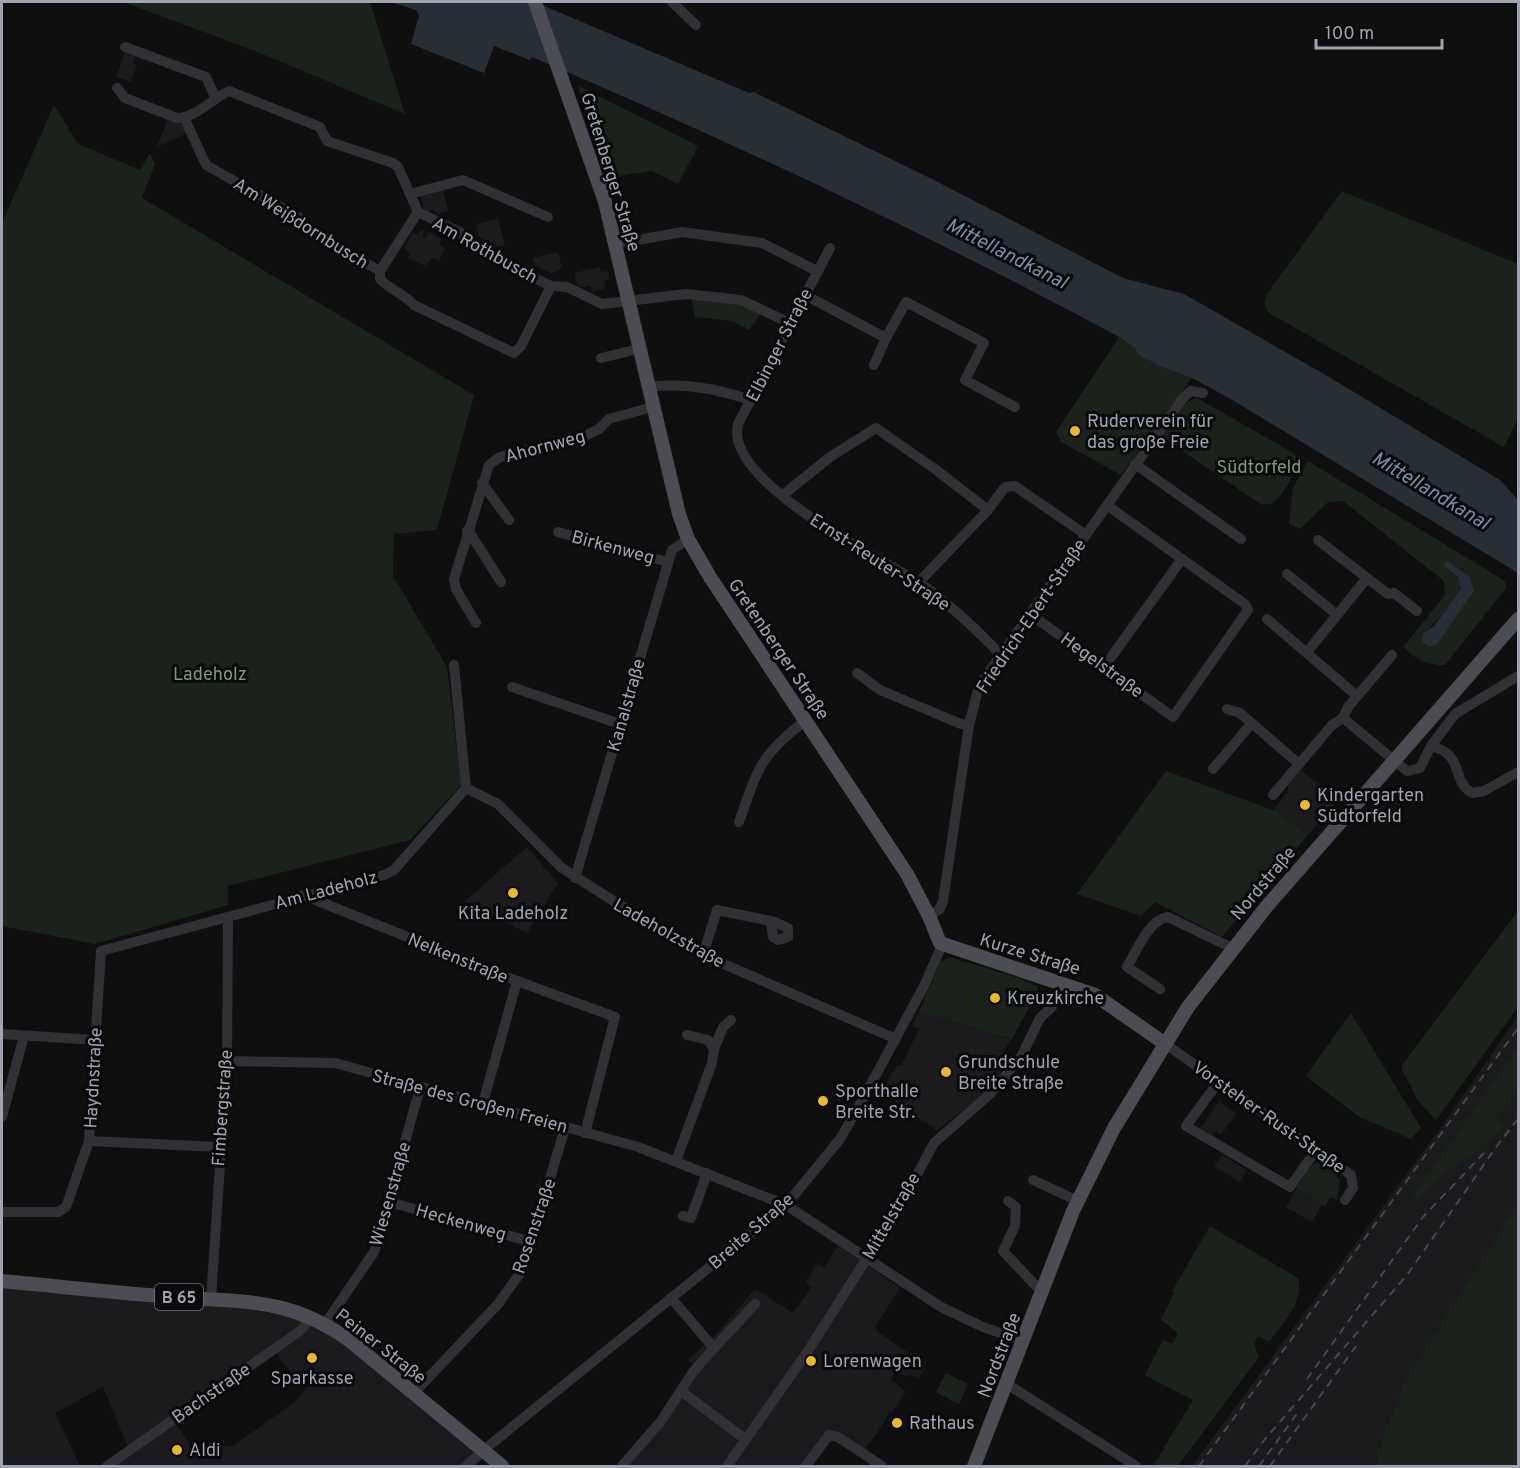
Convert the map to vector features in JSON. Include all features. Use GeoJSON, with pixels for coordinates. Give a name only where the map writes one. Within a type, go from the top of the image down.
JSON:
{"type":"FeatureCollection","features":[{"type":"Feature","properties":{"kind":"main road","name":"Gretenberger Straße"},"geometry":{"type":"LineString","coordinates":[[535,2],[592,160],[616,244],[647,387],[679,514],[688,539],[713,583],[907,874],[942,945]]}},
{"type":"Feature","properties":{"kind":"main road","name":"Nordstraße"},"geometry":{"type":"LineString","coordinates":[[974,1467],[1078,1201],[1114,1128],[1164,1043],[1232,948],[1393,760],[1518,619]]}},
{"type":"Feature","properties":{"kind":"main road","name":"Kurze Straße"},"geometry":{"type":"LineString","coordinates":[[942,945],[1095,995],[1164,1043]]}},
{"type":"Feature","properties":{"kind":"main road","name":"Peiner Straße"},"geometry":{"type":"LineString","coordinates":[[2,1281],[278,1305],[312,1317],[325,1324],[502,1467]]}},
{"type":"Feature","properties":{"kind":"street"},"geometry":{"type":"LineString","coordinates":[[672,2],[696,25]]}},
{"type":"Feature","properties":{"kind":"street"},"geometry":{"type":"LineString","coordinates":[[117,88],[125,98],[177,118],[210,105],[215,97],[206,77],[125,46]]}},
{"type":"Feature","properties":{"kind":"street","name":"Am Rothbusch"},"geometry":{"type":"LineString","coordinates":[[215,97],[229,92],[320,127],[327,141],[361,154],[386,159],[398,167],[418,212],[463,234],[483,253],[551,286],[567,287],[602,304],[686,294],[741,300],[790,323]]}},
{"type":"Feature","properties":{"kind":"street","name":"Am Weißdornbusch"},"geometry":{"type":"LineString","coordinates":[[184,117],[206,165],[300,218],[308,231],[380,271]]}},
{"type":"Feature","properties":{"kind":"street"},"geometry":{"type":"LineString","coordinates":[[410,194],[463,180],[548,217]]}},
{"type":"Feature","properties":{"kind":"street","name":"Am Weißdornbusch"},"geometry":{"type":"LineString","coordinates":[[418,212],[380,271],[380,279],[388,288],[408,298],[414,305],[514,353],[521,346],[551,286]]}},
{"type":"Feature","properties":{"kind":"street"},"geometry":{"type":"LineString","coordinates":[[616,244],[682,232],[762,243],[818,271]]}},
{"type":"Feature","properties":{"kind":"street","name":"Elbinger Straße"},"geometry":{"type":"LineString","coordinates":[[737,443],[735,433],[738,424],[830,248]]}},
{"type":"Feature","properties":{"kind":"street"},"geometry":{"type":"LineString","coordinates":[[805,295],[886,338]]}},
{"type":"Feature","properties":{"kind":"street"},"geometry":{"type":"LineString","coordinates":[[874,365],[906,302],[984,343],[964,380],[1015,406]]}},
{"type":"Feature","properties":{"kind":"street"},"geometry":{"type":"LineString","coordinates":[[601,358],[638,349]]}},
{"type":"Feature","properties":{"kind":"street"},"geometry":{"type":"LineString","coordinates":[[647,387],[679,384],[718,389],[751,399]]}},
{"type":"Feature","properties":{"kind":"street","name":"Friedrich-Ebert-Straße"},"geometry":{"type":"LineString","coordinates":[[929,916],[940,909],[943,901],[969,725],[979,686],[1187,394],[1196,390],[1203,393]]}},
{"type":"Feature","properties":{"kind":"street","name":"Ahornweg"},"geometry":{"type":"LineString","coordinates":[[476,623],[456,589],[454,579],[466,531],[489,465],[500,457],[585,436],[619,415],[652,407]]}},
{"type":"Feature","properties":{"kind":"street"},"geometry":{"type":"LineString","coordinates":[[783,495],[830,457],[876,428],[988,510]]}},
{"type":"Feature","properties":{"kind":"street","name":"Ernst-Reuter-Straße"},"geometry":{"type":"LineString","coordinates":[[737,443],[750,463],[783,495],[828,531],[918,583],[954,610],[1000,654]]}},
{"type":"Feature","properties":{"kind":"street"},"geometry":{"type":"LineString","coordinates":[[1135,464],[1241,539]]}},
{"type":"Feature","properties":{"kind":"street"},"geometry":{"type":"LineString","coordinates":[[482,483],[509,520]]}},
{"type":"Feature","properties":{"kind":"street"},"geometry":{"type":"LineString","coordinates":[[918,583],[988,510],[1005,487],[1015,486],[1086,535]]}},
{"type":"Feature","properties":{"kind":"street"},"geometry":{"type":"LineString","coordinates":[[1104,667],[1182,559],[1108,506]]}},
{"type":"Feature","properties":{"kind":"street"},"geometry":{"type":"LineString","coordinates":[[466,531],[471,533],[501,582]]}},
{"type":"Feature","properties":{"kind":"street","name":"Birkenweg"},"geometry":{"type":"LineString","coordinates":[[558,532],[668,562]]}},
{"type":"Feature","properties":{"kind":"street","name":"Kanalstraße"},"geometry":{"type":"LineString","coordinates":[[575,878],[672,550],[688,539]]}},
{"type":"Feature","properties":{"kind":"street"},"geometry":{"type":"LineString","coordinates":[[1318,540],[1388,594],[1394,593],[1417,611]]}},
{"type":"Feature","properties":{"kind":"street","name":"Hegelstraße"},"geometry":{"type":"LineString","coordinates":[[1030,614],[1173,717],[1248,610],[1245,604],[1182,559]]}},
{"type":"Feature","properties":{"kind":"street"},"geometry":{"type":"LineString","coordinates":[[1287,574],[1336,614]]}},
{"type":"Feature","properties":{"kind":"street"},"geometry":{"type":"LineString","coordinates":[[1307,652],[1366,578]]}},
{"type":"Feature","properties":{"kind":"street"},"geometry":{"type":"LineString","coordinates":[[1267,618],[1357,696]]}},
{"type":"Feature","properties":{"kind":"street"},"geometry":{"type":"LineString","coordinates":[[1273,795],[1332,725],[1343,718],[1357,696],[1392,655]]}},
{"type":"Feature","properties":{"kind":"street"},"geometry":{"type":"LineString","coordinates":[[454,665],[466,788]]}},
{"type":"Feature","properties":{"kind":"street"},"geometry":{"type":"LineString","coordinates":[[857,673],[880,690],[961,724],[969,725]]}},
{"type":"Feature","properties":{"kind":"street"},"geometry":{"type":"LineString","coordinates":[[1343,718],[1407,771],[1417,771],[1431,746],[1455,714],[1518,676]]}},
{"type":"Feature","properties":{"kind":"street"},"geometry":{"type":"LineString","coordinates":[[512,687],[620,724]]}},
{"type":"Feature","properties":{"kind":"street"},"geometry":{"type":"LineString","coordinates":[[1227,709],[1240,713],[1299,764]]}},
{"type":"Feature","properties":{"kind":"street"},"geometry":{"type":"LineString","coordinates":[[740,822],[764,759],[777,743],[805,721]]}},
{"type":"Feature","properties":{"kind":"street"},"geometry":{"type":"LineString","coordinates":[[1214,769],[1252,723]]}},
{"type":"Feature","properties":{"kind":"street"},"geometry":{"type":"LineString","coordinates":[[1431,746],[1449,753],[1466,789],[1472,793],[1484,791],[1518,772]]}},
{"type":"Feature","properties":{"kind":"street","name":"Ladeholzstraße"},"geometry":{"type":"LineString","coordinates":[[466,788],[498,804],[575,878],[703,955],[896,1039]]}},
{"type":"Feature","properties":{"kind":"street","name":"Am Ladeholz"},"geometry":{"type":"LineString","coordinates":[[101,951],[384,875],[394,870],[466,788]]}},
{"type":"Feature","properties":{"kind":"street","name":"Nelkenstraße"},"geometry":{"type":"LineString","coordinates":[[303,895],[517,981],[615,1017],[585,1133]]}},
{"type":"Feature","properties":{"kind":"street"},"geometry":{"type":"LineString","coordinates":[[703,955],[717,910],[771,923]]}},
{"type":"Feature","properties":{"kind":"street","name":"Fimbergstraße"},"geometry":{"type":"LineString","coordinates":[[211,1299],[226,1061],[228,917]]}},
{"type":"Feature","properties":{"kind":"street"},"geometry":{"type":"LineString","coordinates":[[1160,989],[1127,967],[1154,924],[1162,918],[1168,917],[1232,948]]}},
{"type":"Feature","properties":{"kind":"street","name":"Breite Straße"},"geometry":{"type":"LineString","coordinates":[[466,1467],[483,1450],[786,1204],[840,1139],[896,1039],[942,945]]}},
{"type":"Feature","properties":{"kind":"street","name":"Haydnstraße"},"geometry":{"type":"LineString","coordinates":[[2,1212],[58,1212],[66,1206],[89,1141],[101,951]]}},
{"type":"Feature","properties":{"kind":"street"},"geometry":{"type":"LineString","coordinates":[[483,1103],[517,981]]}},
{"type":"Feature","properties":{"kind":"street","name":"Mittelstraße"},"geometry":{"type":"LineString","coordinates":[[727,1467],[808,1351],[904,1200],[934,1143],[990,1094],[1021,1057],[1040,1018],[1052,1007]]}},
{"type":"Feature","properties":{"kind":"street"},"geometry":{"type":"LineString","coordinates":[[676,1161],[712,1063],[714,1049],[723,1027],[731,1020]]}},
{"type":"Feature","properties":{"kind":"street"},"geometry":{"type":"LineString","coordinates":[[2,1034],[95,1040]]}},
{"type":"Feature","properties":{"kind":"street"},"geometry":{"type":"LineString","coordinates":[[687,1035],[708,1040],[714,1049]]}},
{"type":"Feature","properties":{"kind":"street"},"geometry":{"type":"LineString","coordinates":[[2,1117],[24,1036]]}},
{"type":"Feature","properties":{"kind":"street","name":"Vorsteher-Rust-Straße"},"geometry":{"type":"LineString","coordinates":[[1164,1043],[1351,1175],[1353,1188],[1345,1200]]}},
{"type":"Feature","properties":{"kind":"street","name":"Straße des Großen Freien"},"geometry":{"type":"LineString","coordinates":[[226,1061],[334,1064],[483,1103],[676,1161],[786,1204],[953,1314],[1023,1341]]}},
{"type":"Feature","properties":{"kind":"street"},"geometry":{"type":"LineString","coordinates":[[1219,1082],[1186,1126],[1290,1187],[1316,1150]]}},
{"type":"Feature","properties":{"kind":"street","name":"Wiesenstraße"},"geometry":{"type":"LineString","coordinates":[[325,1324],[374,1252],[420,1088]]}},
{"type":"Feature","properties":{"kind":"street","name":"Rosenstraße"},"geometry":{"type":"LineString","coordinates":[[413,1394],[498,1304],[523,1269],[565,1128]]}},
{"type":"Feature","properties":{"kind":"street"},"geometry":{"type":"LineString","coordinates":[[89,1141],[219,1147]]}},
{"type":"Feature","properties":{"kind":"street"},"geometry":{"type":"LineString","coordinates":[[683,1216],[691,1218],[707,1173]]}},
{"type":"Feature","properties":{"kind":"street"},"geometry":{"type":"LineString","coordinates":[[1033,1180],[1078,1201]]}},
{"type":"Feature","properties":{"kind":"street"},"geometry":{"type":"LineString","coordinates":[[1008,1201],[1016,1207],[1015,1226],[1003,1251],[1036,1286],[1043,1289]]}},
{"type":"Feature","properties":{"kind":"street","name":"Heckenweg"},"geometry":{"type":"LineString","coordinates":[[389,1202],[532,1242]]}},
{"type":"Feature","properties":{"kind":"street"},"geometry":{"type":"LineString","coordinates":[[671,1298],[714,1348]]}},
{"type":"Feature","properties":{"kind":"street"},"geometry":{"type":"LineString","coordinates":[[622,1467],[661,1422],[693,1372],[755,1304]]}},
{"type":"Feature","properties":{"kind":"street","name":"Bachstraße"},"geometry":{"type":"LineString","coordinates":[[107,1467],[300,1331],[312,1317]]}},
{"type":"Feature","properties":{"kind":"street"},"geometry":{"type":"LineString","coordinates":[[1007,1384],[1136,1467]]}},
{"type":"Feature","properties":{"kind":"street"},"geometry":{"type":"LineString","coordinates":[[681,1391],[746,1439]]}},
{"type":"Feature","properties":{"kind":"street"},"geometry":{"type":"LineString","coordinates":[[806,1467],[829,1435],[837,1437],[882,1467]]}},
{"type":"Feature","properties":{"kind":"shaded area"},"geometry":{"type":"Polygon","coordinates":[[[125,52],[136,56],[133,63],[137,65],[131,82],[116,76],[125,52]]]}},
{"type":"Feature","properties":{"kind":"shaded area"},"geometry":{"type":"Polygon","coordinates":[[[168,118],[183,124],[187,133],[157,147],[168,118]]]}},
{"type":"Feature","properties":{"kind":"shaded area"},"geometry":{"type":"Polygon","coordinates":[[[443,190],[448,211],[438,214],[432,210],[425,212],[420,194],[443,190]]]}},
{"type":"Feature","properties":{"kind":"shaded area"},"geometry":{"type":"Polygon","coordinates":[[[498,218],[505,245],[497,247],[479,237],[476,225],[498,218]]]}},
{"type":"Feature","properties":{"kind":"shaded area"},"geometry":{"type":"Polygon","coordinates":[[[421,229],[425,230],[422,237],[425,238],[428,232],[442,239],[439,245],[445,248],[439,261],[432,258],[425,266],[408,258],[410,252],[404,249],[412,232],[418,235],[421,229]]]}},
{"type":"Feature","properties":{"kind":"shaded area"},"geometry":{"type":"Polygon","coordinates":[[[558,252],[562,268],[552,274],[535,265],[533,258],[558,252]]]}},
{"type":"Feature","properties":{"kind":"shaded area"},"geometry":{"type":"Polygon","coordinates":[[[600,267],[601,272],[608,271],[610,279],[604,281],[606,288],[592,292],[590,286],[577,285],[574,273],[600,267]]]}},
{"type":"Feature","properties":{"kind":"shaded area","name":"Kindergarten Südtorfeld"},"geometry":{"type":"Polygon","coordinates":[[[1300,769],[1337,801],[1307,836],[1273,810],[1288,791],[1288,782],[1300,769]]]}},
{"type":"Feature","properties":{"kind":"shaded area","name":"Kita Ladeholz"},"geometry":{"type":"Polygon","coordinates":[[[527,847],[558,883],[527,933],[464,902],[527,847]]]}},
{"type":"Feature","properties":{"kind":"shaded area","name":"Grundschule Breite Straße"},"geometry":{"type":"Polygon","coordinates":[[[919,1012],[1011,1039],[1003,1052],[1011,1058],[982,1096],[937,1130],[881,1092],[897,1065],[901,1066],[919,1029],[912,1026],[919,1012]]]}},
{"type":"Feature","properties":{"kind":"shaded area"},"geometry":{"type":"Polygon","coordinates":[[[1518,1016],[1518,1466],[1192,1466],[1442,1126],[1518,1016]]]}},
{"type":"Feature","properties":{"kind":"shaded area"},"geometry":{"type":"Polygon","coordinates":[[[1219,1102],[1237,1113],[1221,1135],[1216,1131],[1212,1136],[1200,1128],[1219,1102]]]}},
{"type":"Feature","properties":{"kind":"shaded area"},"geometry":{"type":"Polygon","coordinates":[[[1222,1155],[1247,1170],[1240,1182],[1214,1166],[1222,1155]]]}},
{"type":"Feature","properties":{"kind":"shaded area"},"geometry":{"type":"Polygon","coordinates":[[[1297,1188],[1322,1204],[1312,1222],[1286,1207],[1297,1188]]]}},
{"type":"Feature","properties":{"kind":"shaded area"},"geometry":{"type":"Polygon","coordinates":[[[839,1245],[900,1288],[875,1327],[878,1332],[909,1353],[924,1359],[925,1368],[918,1379],[913,1375],[904,1376],[896,1372],[891,1379],[906,1392],[891,1413],[889,1411],[883,1425],[862,1453],[834,1435],[806,1466],[614,1466],[622,1465],[662,1420],[694,1365],[688,1360],[716,1334],[755,1289],[793,1313],[812,1287],[805,1282],[818,1263],[824,1268],[839,1245]]]}},
{"type":"Feature","properties":{"kind":"shaded area"},"geometry":{"type":"Polygon","coordinates":[[[2,1280],[160,1296],[312,1317],[482,1450],[465,1466],[107,1466],[129,1450],[103,1387],[55,1413],[80,1466],[2,1466],[2,1280]],[[274,1350],[173,1420],[202,1460],[219,1447],[233,1446],[293,1403],[308,1387],[294,1377],[274,1350]]]}},
{"type":"Feature","properties":{"kind":"green space"},"geometry":{"type":"Polygon","coordinates":[[[123,2],[370,2],[405,114],[258,52],[123,2]]]}},
{"type":"Feature","properties":{"kind":"green space"},"geometry":{"type":"Polygon","coordinates":[[[578,86],[698,146],[678,184],[652,171],[606,178],[578,86]]]}},
{"type":"Feature","properties":{"kind":"green space","name":"Ladeholz"},"geometry":{"type":"Polygon","coordinates":[[[54,105],[78,144],[140,170],[150,153],[155,164],[142,198],[474,395],[437,530],[394,534],[393,576],[447,667],[461,785],[410,840],[228,886],[228,905],[95,944],[2,926],[2,223],[54,105]]]}},
{"type":"Feature","properties":{"kind":"green space"},"geometry":{"type":"Polygon","coordinates":[[[1342,191],[1518,264],[1518,419],[1504,447],[1269,313],[1265,307],[1264,302],[1269,291],[1342,191]]]}},
{"type":"Feature","properties":{"kind":"green space"},"geometry":{"type":"Polygon","coordinates":[[[691,296],[742,303],[761,313],[749,330],[732,321],[695,317],[691,296]]]}},
{"type":"Feature","properties":{"kind":"green space"},"geometry":{"type":"Polygon","coordinates":[[[1119,337],[1192,378],[1121,475],[1061,442],[1056,432],[1119,337]]]}},
{"type":"Feature","properties":{"kind":"green space","name":"Südtorfeld"},"geometry":{"type":"Polygon","coordinates":[[[1197,398],[1295,454],[1296,466],[1293,473],[1282,494],[1273,503],[1262,505],[1160,436],[1187,402],[1197,398]]]}},
{"type":"Feature","properties":{"kind":"green space"},"geometry":{"type":"Polygon","coordinates":[[[1308,461],[1505,581],[1506,588],[1445,665],[1422,660],[1411,654],[1404,646],[1445,595],[1444,581],[1343,501],[1328,502],[1300,529],[1289,523],[1293,488],[1308,461]],[[1455,574],[1460,581],[1461,592],[1430,628],[1433,647],[1474,591],[1455,574]]]}},
{"type":"Feature","properties":{"kind":"green space"},"geometry":{"type":"Polygon","coordinates":[[[1166,771],[1278,812],[1307,836],[1222,937],[1155,902],[1141,916],[1077,894],[1166,771]]]}},
{"type":"Feature","properties":{"kind":"green space"},"geometry":{"type":"Polygon","coordinates":[[[1518,911],[1518,1007],[1436,1120],[1419,1102],[1402,1070],[1402,1065],[1518,911]]]}},
{"type":"Feature","properties":{"kind":"green space"},"geometry":{"type":"Polygon","coordinates":[[[949,957],[1019,978],[1038,987],[1012,1039],[919,1012],[940,963],[949,957]]]}},
{"type":"Feature","properties":{"kind":"green space"},"geometry":{"type":"Polygon","coordinates":[[[1351,1013],[1421,1128],[1411,1139],[1358,1116],[1306,1076],[1351,1013]]]}},
{"type":"Feature","properties":{"kind":"green space"},"geometry":{"type":"Polygon","coordinates":[[[1518,1047],[1518,1088],[1497,1119],[1504,1127],[1471,1156],[1444,1172],[1417,1200],[1412,1197],[1518,1047]]]}},
{"type":"Feature","properties":{"kind":"green space"},"geometry":{"type":"Polygon","coordinates":[[[1317,1162],[1333,1172],[1340,1181],[1337,1200],[1331,1197],[1325,1206],[1296,1188],[1311,1166],[1317,1162]]]}},
{"type":"Feature","properties":{"kind":"green space"},"geometry":{"type":"Polygon","coordinates":[[[1518,1204],[1518,1466],[1378,1466],[1379,1450],[1404,1383],[1518,1204]]]}},
{"type":"Feature","properties":{"kind":"green space"},"geometry":{"type":"Polygon","coordinates":[[[1210,1226],[1298,1278],[1298,1295],[1291,1312],[1269,1342],[1258,1336],[1254,1344],[1259,1357],[1178,1466],[1153,1466],[1193,1400],[1145,1375],[1163,1340],[1172,1344],[1178,1333],[1161,1320],[1174,1293],[1172,1291],[1210,1226]]]}},
{"type":"Feature","properties":{"kind":"green space"},"geometry":{"type":"Polygon","coordinates":[[[946,1373],[968,1384],[959,1404],[936,1392],[946,1373]]]}},
{"type":"Feature","properties":{"kind":"water","name":"Mittellandkanal"},"geometry":{"type":"Polygon","coordinates":[[[391,2],[535,2],[749,93],[754,92],[932,179],[1123,278],[1184,294],[1324,374],[1500,480],[1518,500],[1518,573],[1229,398],[1192,378],[1158,365],[1138,354],[1135,347],[1119,337],[975,262],[755,156],[532,57],[530,60],[494,46],[484,73],[411,44],[419,16],[416,10],[391,2]]]}},
{"type":"Feature","properties":{"kind":"water"},"geometry":{"type":"Polygon","coordinates":[[[1445,562],[1470,577],[1474,591],[1437,644],[1429,647],[1422,642],[1423,634],[1434,626],[1461,589],[1458,577],[1444,566],[1445,562]]]}},
{"type":"Feature","properties":{"kind":"railway"},"geometry":{"type":"LineString","coordinates":[[1199,1466],[1518,1028]]}},
{"type":"Feature","properties":{"kind":"railway"},"geometry":{"type":"LineString","coordinates":[[1245,1466],[1265,1439],[1407,1275],[1518,1119]]}},
{"type":"Feature","properties":{"kind":"railway"},"geometry":{"type":"LineString","coordinates":[[1307,1379],[1423,1217],[1484,1153]]}},
{"type":"Feature","properties":{"kind":"railway"},"geometry":{"type":"LineString","coordinates":[[1270,1466],[1359,1342]]}},
{"type":"Feature","properties":{"kind":"railway"},"geometry":{"type":"LineString","coordinates":[[1259,1466],[1299,1411]]}},
{"type":"Feature","properties":{"kind":"place","name":"Ruderverein für das große Freie"},"geometry":{"type":"Point","coordinates":[1075,431]}},
{"type":"Feature","properties":{"kind":"place","name":"Kindergarten Südtorfeld"},"geometry":{"type":"Point","coordinates":[1305,805]}},
{"type":"Feature","properties":{"kind":"place","name":"Kita Ladeholz"},"geometry":{"type":"Point","coordinates":[513,893]}},
{"type":"Feature","properties":{"kind":"place","name":"Kreuzkirche"},"geometry":{"type":"Point","coordinates":[995,998]}},
{"type":"Feature","properties":{"kind":"place","name":"Grundschule Breite Straße"},"geometry":{"type":"Point","coordinates":[946,1072]}},
{"type":"Feature","properties":{"kind":"place","name":"Sporthalle Breite Str."},"geometry":{"type":"Point","coordinates":[823,1101]}},
{"type":"Feature","properties":{"kind":"place","name":"Sparkasse"},"geometry":{"type":"Point","coordinates":[312,1358]}},
{"type":"Feature","properties":{"kind":"place","name":"Lorenwagen"},"geometry":{"type":"Point","coordinates":[811,1361]}},
{"type":"Feature","properties":{"kind":"place","name":"Rathaus"},"geometry":{"type":"Point","coordinates":[897,1423]}},
{"type":"Feature","properties":{"kind":"place","name":"Aldi"},"geometry":{"type":"Point","coordinates":[177,1450]}}]}
